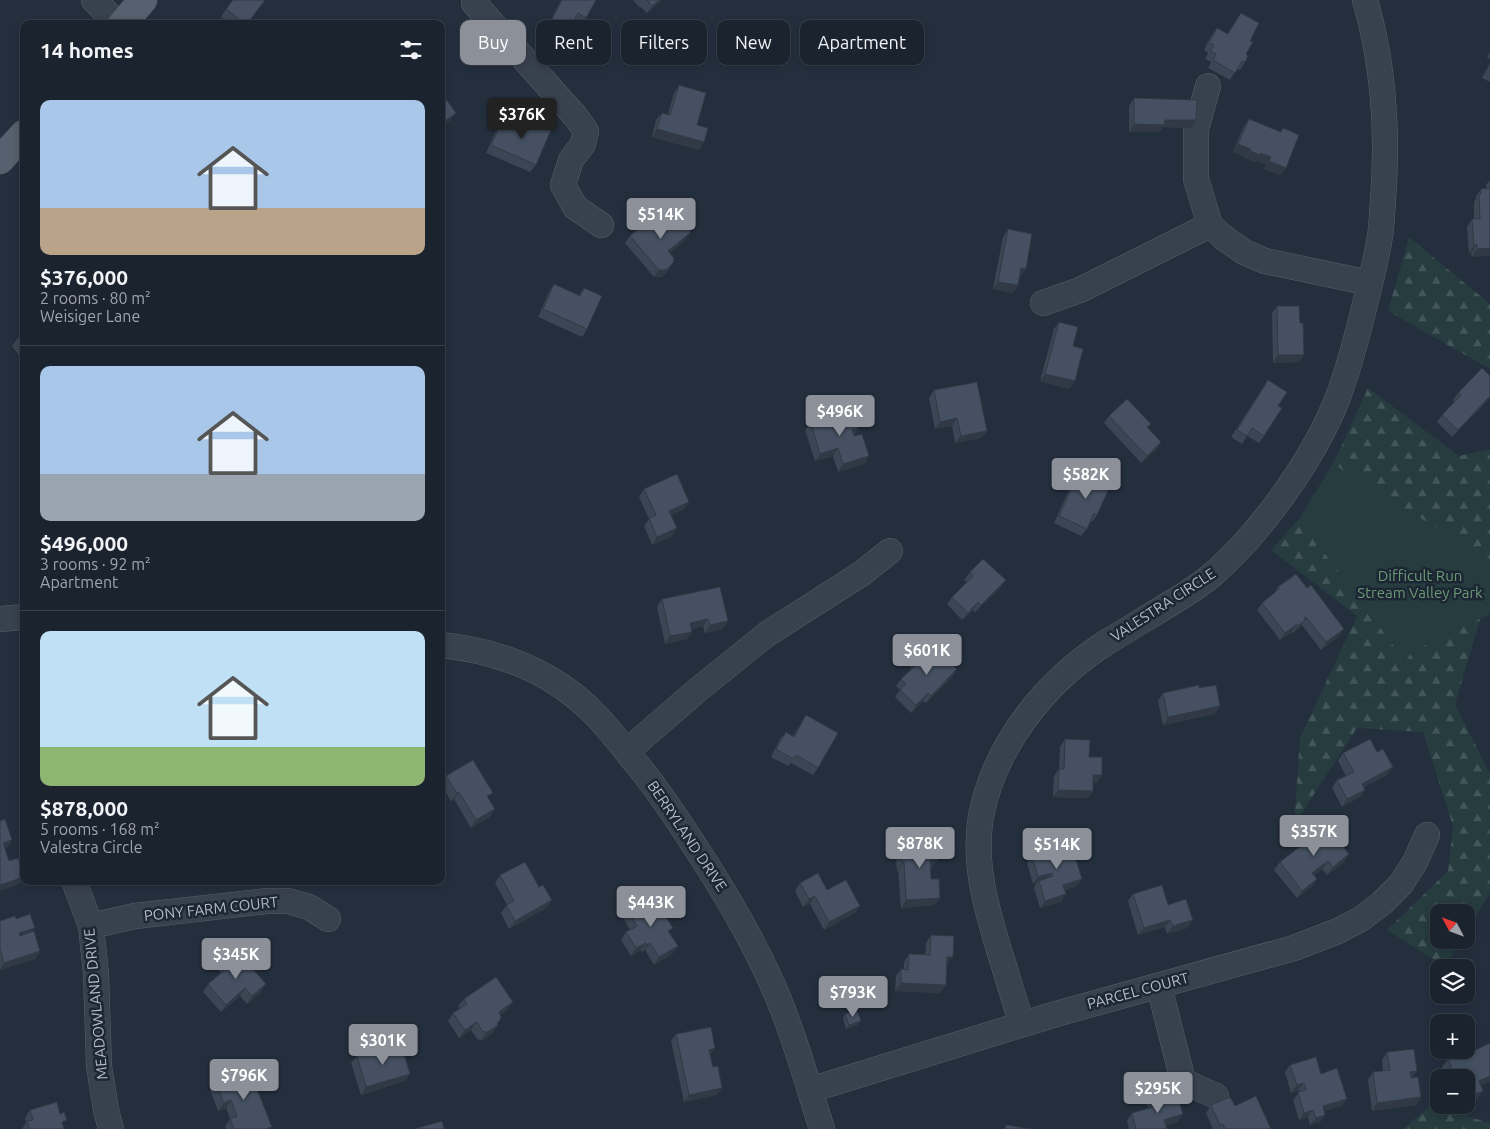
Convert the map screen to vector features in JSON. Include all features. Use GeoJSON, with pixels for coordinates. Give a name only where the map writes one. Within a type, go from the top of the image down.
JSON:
{"type":"FeatureCollection","features":[{"type":"Feature","properties":{"kind":"main road"},"geometry":{"type":"LineString","coordinates":[[126,20],[143,0]]}},
{"type":"Feature","properties":{"kind":"main road"},"geometry":{"type":"LineString","coordinates":[[0,160],[20,138]]}},
{"type":"Feature","properties":{"kind":"street"},"geometry":{"type":"LineString","coordinates":[[94,0],[114,20]]}},
{"type":"Feature","properties":{"kind":"street","name":"VALESTRA CIRCLE"},"geometry":{"type":"LineString","coordinates":[[1022,1024],[987,910],[981,880],[979,849],[981,818],[988,791],[997,766],[1010,741],[1033,708],[1051,687],[1103,644],[1209,578],[1230,559],[1258,528],[1290,484],[1319,438],[1337,400],[1354,348],[1381,234],[1386,167],[1385,115],[1379,64],[1365,0]]}},
{"type":"Feature","properties":{"kind":"street"},"geometry":{"type":"LineString","coordinates":[[475,2],[576,117],[586,131],[582,144],[571,160],[563,185],[575,207],[601,225]]}},
{"type":"Feature","properties":{"kind":"street"},"geometry":{"type":"LineString","coordinates":[[1208,86],[1196,129],[1196,179],[1210,225],[1244,252],[1265,261],[1370,282]]}},
{"type":"Feature","properties":{"kind":"street"},"geometry":{"type":"LineString","coordinates":[[1043,303],[1080,290],[1210,225]]}},
{"type":"Feature","properties":{"kind":"street"},"geometry":{"type":"LineString","coordinates":[[627,752],[700,688],[767,634],[861,574],[890,552]]}},
{"type":"Feature","properties":{"kind":"street"},"geometry":{"type":"LineString","coordinates":[[0,619],[20,616]]}},
{"type":"Feature","properties":{"kind":"street","name":"BERRYLAND DRIVE"},"geometry":{"type":"LineString","coordinates":[[445,646],[485,653],[515,663],[559,685],[598,716],[656,786],[746,929],[792,1033],[822,1129]]}},
{"type":"Feature","properties":{"kind":"street","name":"PARCEL COURT"},"geometry":{"type":"LineString","coordinates":[[810,1090],[1022,1024],[1294,948],[1338,931],[1361,919],[1382,903],[1400,884],[1415,862],[1427,835]]}},
{"type":"Feature","properties":{"kind":"street","name":"MEADOWLAND DRIVE"},"geometry":{"type":"LineString","coordinates":[[76,885],[91,926],[96,974],[99,1066],[111,1129]]}},
{"type":"Feature","properties":{"kind":"street","name":"PONY FARM COURT"},"geometry":{"type":"LineString","coordinates":[[91,926],[135,916],[267,901],[288,901],[310,907],[328,919]]}},
{"type":"Feature","properties":{"kind":"street"},"geometry":{"type":"LineString","coordinates":[[1159,986],[1183,1081]]}},
{"type":"Feature","properties":{"kind":"street"},"geometry":{"type":"LineString","coordinates":[[1159,1099],[1169,1087],[1183,1081],[1216,1096]]}},
{"type":"Feature","properties":{"kind":"green space"},"geometry":{"type":"Polygon","coordinates":[[[1409,237],[1490,304],[1490,369],[1388,311],[1409,237]]]}},
{"type":"Feature","properties":{"kind":"green space"},"geometry":{"type":"Polygon","coordinates":[[[1368,388],[1459,456],[1490,449],[1490,597],[1486,600],[1455,704],[1490,774],[1490,893],[1475,917],[1475,904],[1430,904],[1430,949],[1456,949],[1450,959],[1432,959],[1387,930],[1448,871],[1453,826],[1423,732],[1357,728],[1294,825],[1300,738],[1357,616],[1271,550],[1299,519],[1333,464],[1368,388]]]}},
{"type":"Feature","properties":{"kind":"green space","name":"Difficult Run Stream Valley Park"},"geometry":{"type":"Polygon","coordinates":[[[1333,464],[1490,561],[1490,614],[1413,651],[1405,661],[1299,519],[1333,464]]]}},
{"type":"Feature","properties":{"kind":"green space"},"geometry":{"type":"Polygon","coordinates":[[[1430,1106],[1430,1114],[1458,1114],[1490,1123],[1490,1129],[1403,1129],[1430,1106]]]}},
{"type":"Feature","properties":{"kind":"building"},"geometry":{"type":"Polygon","coordinates":[[[233,0],[265,0],[250,20],[240,20],[226,9],[233,0]]]}},
{"type":"Feature","properties":{"kind":"building"},"geometry":{"type":"Polygon","coordinates":[[[562,0],[596,0],[586,18],[578,13],[574,20],[552,19],[562,0]]]}},
{"type":"Feature","properties":{"kind":"building"},"geometry":{"type":"Polygon","coordinates":[[[647,0],[659,0],[652,6],[647,0]]]}},
{"type":"Feature","properties":{"kind":"building"},"geometry":{"type":"Polygon","coordinates":[[[1241,13],[1259,23],[1250,41],[1253,42],[1246,54],[1248,56],[1245,62],[1242,61],[1235,73],[1213,60],[1216,54],[1211,51],[1214,45],[1209,43],[1217,28],[1228,34],[1241,13]]]}},
{"type":"Feature","properties":{"kind":"building"},"geometry":{"type":"Polygon","coordinates":[[[679,85],[706,93],[697,125],[708,128],[704,142],[657,129],[662,113],[670,115],[679,85]]]}},
{"type":"Feature","properties":{"kind":"building"},"geometry":{"type":"Polygon","coordinates":[[[445,98],[456,113],[445,121],[445,98]]]}},
{"type":"Feature","properties":{"kind":"building"},"geometry":{"type":"Polygon","coordinates":[[[1134,98],[1197,100],[1196,120],[1165,120],[1164,125],[1134,124],[1134,98]]]}},
{"type":"Feature","properties":{"kind":"building"},"geometry":{"type":"Polygon","coordinates":[[[504,118],[531,130],[534,123],[551,130],[536,165],[491,145],[504,118]]]}},
{"type":"Feature","properties":{"kind":"building"},"geometry":{"type":"Polygon","coordinates":[[[1249,119],[1281,132],[1283,128],[1299,135],[1286,168],[1269,161],[1271,157],[1261,153],[1260,155],[1238,144],[1249,119]]]}},
{"type":"Feature","properties":{"kind":"building"},"geometry":{"type":"Polygon","coordinates":[[[1490,188],[1490,248],[1477,249],[1477,245],[1474,245],[1472,219],[1480,219],[1479,195],[1481,194],[1481,189],[1490,188]]]}},
{"type":"Feature","properties":{"kind":"building"},"geometry":{"type":"Polygon","coordinates":[[[671,210],[691,232],[668,251],[674,258],[673,263],[666,270],[659,270],[630,236],[643,224],[649,230],[671,210]]]}},
{"type":"Feature","properties":{"kind":"building"},"geometry":{"type":"Polygon","coordinates":[[[1008,229],[1032,234],[1026,269],[1021,268],[1018,285],[998,282],[1008,229]]]}},
{"type":"Feature","properties":{"kind":"building"},"geometry":{"type":"Polygon","coordinates":[[[554,284],[580,296],[584,288],[602,296],[587,329],[543,309],[554,284]]]}},
{"type":"Feature","properties":{"kind":"building"},"geometry":{"type":"Polygon","coordinates":[[[1277,306],[1299,306],[1300,323],[1303,323],[1304,355],[1278,355],[1277,306]]]}},
{"type":"Feature","properties":{"kind":"building"},"geometry":{"type":"Polygon","coordinates":[[[1059,322],[1078,327],[1073,346],[1083,349],[1075,381],[1045,374],[1059,322]]]}},
{"type":"Feature","properties":{"kind":"building"},"geometry":{"type":"Polygon","coordinates":[[[1482,368],[1490,376],[1490,396],[1458,430],[1442,415],[1461,395],[1458,393],[1482,368]]]}},
{"type":"Feature","properties":{"kind":"building"},"geometry":{"type":"Polygon","coordinates":[[[1268,380],[1287,392],[1278,406],[1282,408],[1264,436],[1252,428],[1247,436],[1237,430],[1268,380]]]}},
{"type":"Feature","properties":{"kind":"building"},"geometry":{"type":"Polygon","coordinates":[[[977,382],[987,431],[961,436],[957,418],[940,422],[934,390],[977,382]]]}},
{"type":"Feature","properties":{"kind":"building"},"geometry":{"type":"Polygon","coordinates":[[[1127,399],[1151,424],[1147,427],[1161,442],[1147,456],[1109,416],[1127,399]]]}},
{"type":"Feature","properties":{"kind":"building"},"geometry":{"type":"Polygon","coordinates":[[[853,409],[859,428],[852,430],[854,436],[862,434],[869,456],[843,464],[838,448],[820,454],[811,423],[853,409]]]}},
{"type":"Feature","properties":{"kind":"building"},"geometry":{"type":"Polygon","coordinates":[[[1090,472],[1112,482],[1097,515],[1094,513],[1087,529],[1059,516],[1075,481],[1084,485],[1090,472]]]}},
{"type":"Feature","properties":{"kind":"building"},"geometry":{"type":"Polygon","coordinates":[[[677,474],[689,502],[669,511],[677,528],[657,537],[649,518],[656,515],[644,489],[677,474]]]}},
{"type":"Feature","properties":{"kind":"building"},"geometry":{"type":"Polygon","coordinates":[[[983,559],[1006,580],[981,605],[978,602],[968,613],[952,597],[973,576],[970,572],[983,559]]]}},
{"type":"Feature","properties":{"kind":"building"},"geometry":{"type":"Polygon","coordinates":[[[1296,574],[1307,588],[1311,585],[1344,629],[1326,642],[1306,617],[1298,626],[1297,624],[1285,633],[1262,603],[1279,589],[1278,587],[1296,574]]]}},
{"type":"Feature","properties":{"kind":"building"},"geometry":{"type":"Polygon","coordinates":[[[720,587],[728,621],[710,625],[708,619],[690,623],[692,632],[670,636],[662,599],[720,587]]]}},
{"type":"Feature","properties":{"kind":"building"},"geometry":{"type":"Polygon","coordinates":[[[934,647],[957,669],[931,696],[928,693],[916,705],[900,690],[906,684],[901,679],[917,664],[915,658],[923,658],[934,647]]]}},
{"type":"Feature","properties":{"kind":"building"},"geometry":{"type":"Polygon","coordinates":[[[1199,685],[1199,688],[1216,685],[1220,706],[1168,717],[1163,693],[1199,685]]]}},
{"type":"Feature","properties":{"kind":"building"},"geometry":{"type":"Polygon","coordinates":[[[806,715],[838,733],[818,768],[796,755],[793,759],[776,749],[786,732],[794,737],[806,715]]]}},
{"type":"Feature","properties":{"kind":"building"},"geometry":{"type":"Polygon","coordinates":[[[1065,739],[1090,740],[1089,757],[1102,757],[1102,775],[1093,775],[1093,791],[1058,790],[1059,769],[1064,769],[1065,739]]]}},
{"type":"Feature","properties":{"kind":"building"},"geometry":{"type":"Polygon","coordinates":[[[1370,739],[1377,752],[1383,749],[1393,767],[1362,784],[1365,790],[1347,799],[1337,780],[1354,772],[1343,753],[1370,739]]]}},
{"type":"Feature","properties":{"kind":"building"},"geometry":{"type":"Polygon","coordinates":[[[473,760],[493,793],[487,796],[495,809],[476,820],[459,792],[457,793],[446,776],[473,760]]]}},
{"type":"Feature","properties":{"kind":"building"},"geometry":{"type":"Polygon","coordinates":[[[5,819],[12,840],[3,843],[9,861],[18,858],[20,878],[0,885],[0,821],[5,819]]]}},
{"type":"Feature","properties":{"kind":"building"},"geometry":{"type":"Polygon","coordinates":[[[1326,826],[1349,854],[1333,867],[1328,861],[1312,873],[1317,879],[1302,891],[1280,862],[1326,826]]]}},
{"type":"Feature","properties":{"kind":"building"},"geometry":{"type":"Polygon","coordinates":[[[936,839],[938,860],[930,860],[931,879],[939,879],[940,898],[906,900],[904,862],[902,862],[900,841],[936,839]]]}},
{"type":"Feature","properties":{"kind":"building"},"geometry":{"type":"Polygon","coordinates":[[[1071,843],[1082,879],[1063,885],[1066,894],[1045,901],[1039,881],[1053,876],[1052,873],[1038,877],[1032,856],[1071,843]]]}},
{"type":"Feature","properties":{"kind":"building"},"geometry":{"type":"Polygon","coordinates":[[[525,862],[539,887],[543,885],[552,900],[515,921],[506,905],[514,901],[500,875],[525,862]]]}},
{"type":"Feature","properties":{"kind":"building"},"geometry":{"type":"Polygon","coordinates":[[[818,873],[827,890],[846,880],[860,906],[829,922],[815,896],[809,899],[800,883],[818,873]]]}},
{"type":"Feature","properties":{"kind":"building"},"geometry":{"type":"Polygon","coordinates":[[[1162,885],[1168,905],[1186,899],[1193,920],[1173,926],[1170,920],[1144,928],[1133,894],[1162,885]]]}},
{"type":"Feature","properties":{"kind":"building"},"geometry":{"type":"Polygon","coordinates":[[[653,896],[673,928],[668,931],[678,946],[659,957],[650,943],[636,948],[626,932],[637,926],[628,911],[653,896]]]}},
{"type":"Feature","properties":{"kind":"building"},"geometry":{"type":"Polygon","coordinates":[[[30,914],[35,928],[19,933],[20,936],[34,931],[40,951],[4,963],[0,949],[0,921],[15,916],[16,919],[30,914]]]}},
{"type":"Feature","properties":{"kind":"building"},"geometry":{"type":"Polygon","coordinates":[[[931,935],[954,936],[953,957],[947,957],[946,985],[901,983],[901,969],[908,970],[909,954],[930,955],[931,935]]]}},
{"type":"Feature","properties":{"kind":"building"},"geometry":{"type":"Polygon","coordinates":[[[238,952],[266,984],[252,996],[245,988],[226,1005],[208,984],[228,967],[225,964],[238,952]]]}},
{"type":"Feature","properties":{"kind":"building"},"geometry":{"type":"Polygon","coordinates":[[[496,977],[513,1002],[499,1012],[501,1017],[497,1023],[498,1025],[486,1033],[485,1031],[483,1032],[477,1022],[465,1030],[453,1013],[467,1004],[464,999],[496,977]]]}},
{"type":"Feature","properties":{"kind":"building"},"geometry":{"type":"Polygon","coordinates":[[[857,1010],[861,1021],[849,1025],[845,1014],[857,1010]]]}},
{"type":"Feature","properties":{"kind":"building"},"geometry":{"type":"Polygon","coordinates":[[[711,1027],[715,1048],[709,1050],[713,1067],[718,1066],[722,1088],[689,1095],[676,1034],[711,1027]]]}},
{"type":"Feature","properties":{"kind":"building"},"geometry":{"type":"Polygon","coordinates":[[[1490,1043],[1490,1076],[1479,1081],[1483,1091],[1475,1094],[1475,1069],[1452,1069],[1448,1059],[1475,1059],[1475,1050],[1490,1043]]]}},
{"type":"Feature","properties":{"kind":"building"},"geometry":{"type":"Polygon","coordinates":[[[402,1047],[410,1074],[366,1087],[357,1056],[375,1050],[377,1055],[402,1047]]]}},
{"type":"Feature","properties":{"kind":"building"},"geometry":{"type":"Polygon","coordinates":[[[1414,1049],[1417,1071],[1410,1072],[1411,1078],[1418,1077],[1421,1097],[1377,1103],[1373,1072],[1390,1070],[1387,1052],[1414,1049]]]}},
{"type":"Feature","properties":{"kind":"building"},"geometry":{"type":"Polygon","coordinates":[[[1316,1057],[1321,1074],[1337,1068],[1347,1099],[1323,1106],[1325,1115],[1316,1118],[1313,1110],[1304,1113],[1298,1092],[1306,1090],[1304,1083],[1297,1085],[1290,1065],[1316,1057]]]}},
{"type":"Feature","properties":{"kind":"building"},"geometry":{"type":"Polygon","coordinates":[[[249,1069],[272,1127],[265,1129],[234,1129],[230,1119],[237,1116],[231,1100],[224,1103],[215,1082],[249,1069]]]}},
{"type":"Feature","properties":{"kind":"building"},"geometry":{"type":"Polygon","coordinates":[[[1177,1094],[1183,1114],[1164,1120],[1167,1129],[1136,1129],[1132,1113],[1161,1105],[1159,1099],[1177,1094]]]}},
{"type":"Feature","properties":{"kind":"building"},"geometry":{"type":"Polygon","coordinates":[[[1256,1096],[1271,1129],[1225,1129],[1223,1124],[1220,1125],[1211,1105],[1230,1097],[1235,1106],[1256,1096]]]}},
{"type":"Feature","properties":{"kind":"building"},"geometry":{"type":"Polygon","coordinates":[[[57,1102],[60,1114],[64,1112],[67,1120],[62,1122],[64,1129],[30,1129],[27,1121],[33,1120],[30,1110],[57,1102]]]}},
{"type":"Feature","properties":{"kind":"building"},"geometry":{"type":"Polygon","coordinates":[[[442,1121],[444,1129],[414,1129],[442,1121]]]}},
{"type":"Feature","properties":{"kind":"building"},"geometry":{"type":"Polygon","coordinates":[[[1006,1125],[1031,1129],[1005,1129],[1006,1125]]]}}]}
